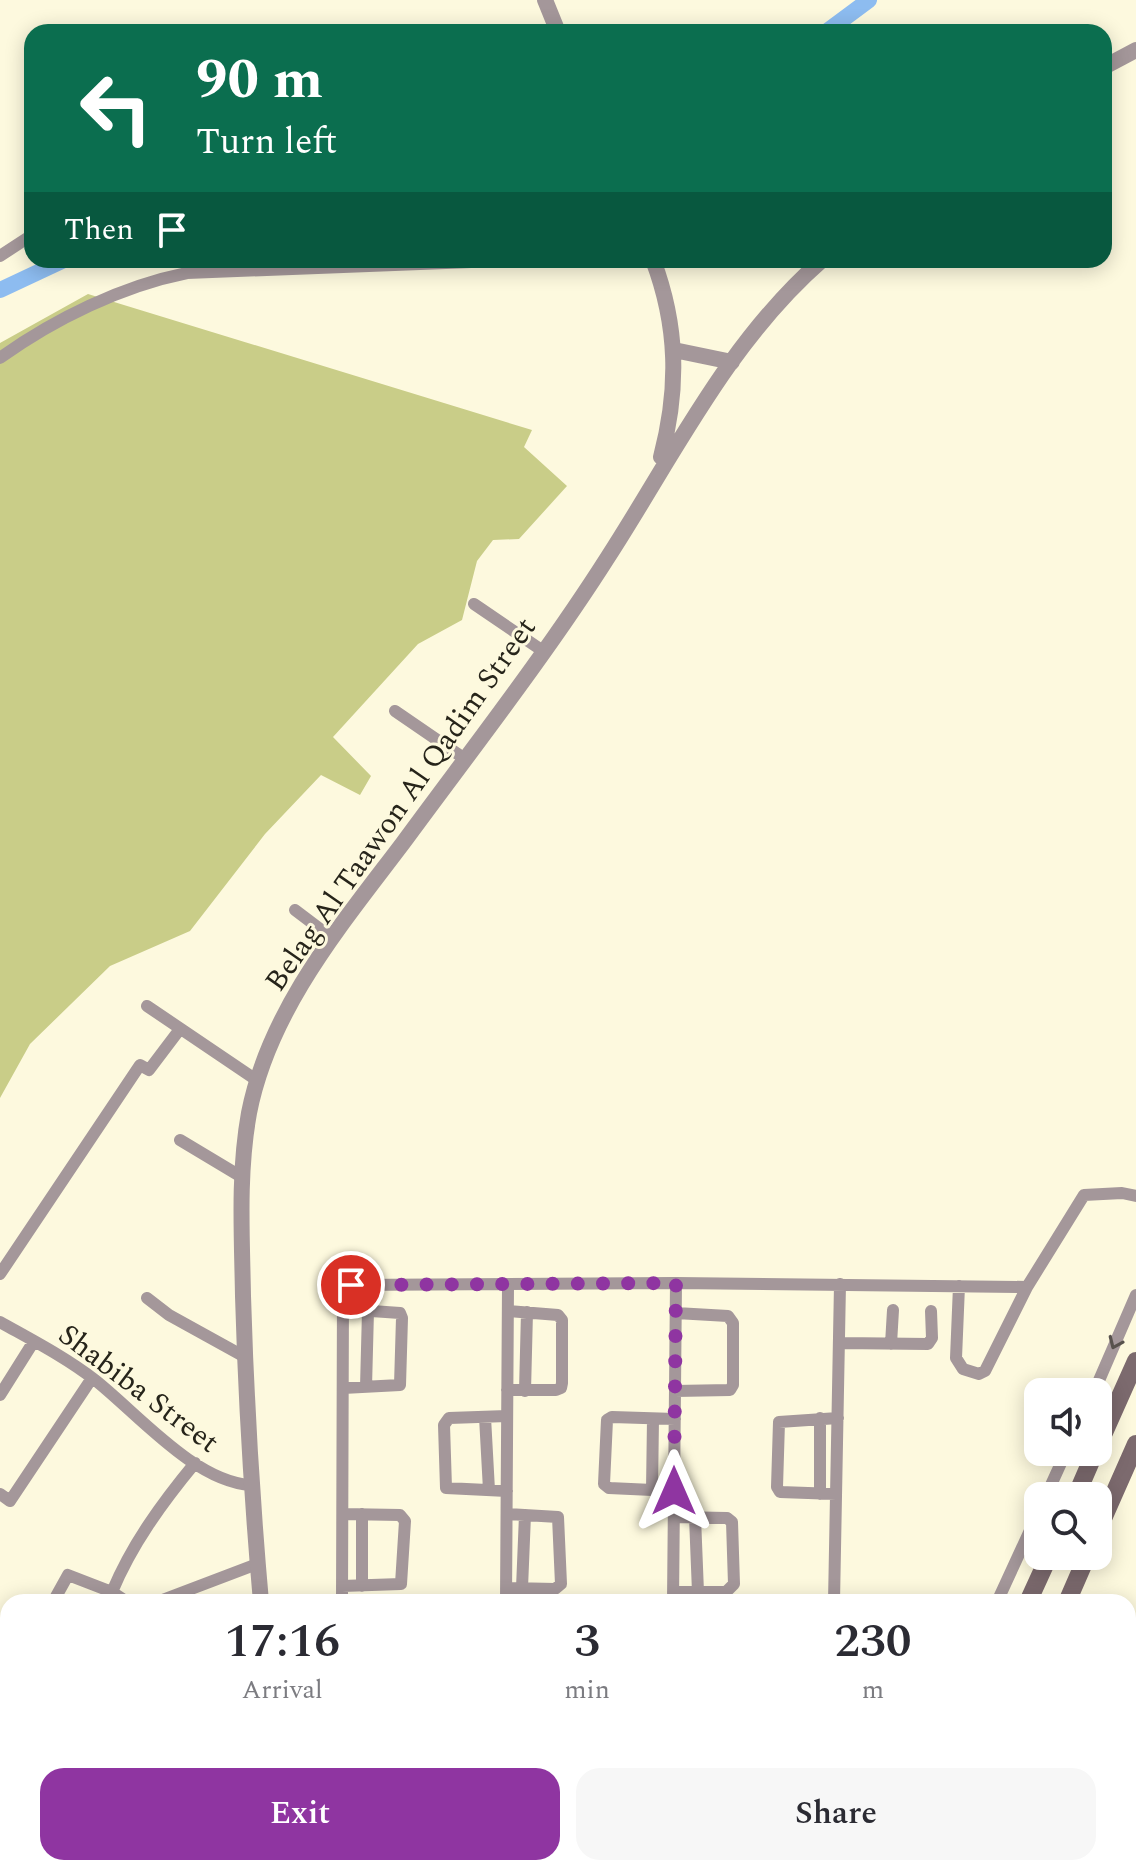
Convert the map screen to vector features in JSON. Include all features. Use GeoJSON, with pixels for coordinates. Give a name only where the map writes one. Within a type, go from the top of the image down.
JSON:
{"type":"FeatureCollection","features":[{"type":"Feature","properties":{"kind":"main road"},"geometry":{"type":"LineString","coordinates":[[1112,1410],[1136,1361]]}},
{"type":"Feature","properties":{"kind":"main road"},"geometry":{"type":"LineString","coordinates":[[1112,1498],[1136,1444]]}},
{"type":"Feature","properties":{"kind":"main road"},"geometry":{"type":"LineString","coordinates":[[1032,1594],[1043,1570]]}},
{"type":"Feature","properties":{"kind":"main road"},"geometry":{"type":"LineString","coordinates":[[1070,1594],[1081,1570]]}},
{"type":"Feature","properties":{"kind":"street"},"geometry":{"type":"LineString","coordinates":[[545,0],[555,24]]}},
{"type":"Feature","properties":{"kind":"street"},"geometry":{"type":"LineString","coordinates":[[1112,63],[1136,50]]}},
{"type":"Feature","properties":{"kind":"street"},"geometry":{"type":"LineString","coordinates":[[0,256],[24,240]]}},
{"type":"Feature","properties":{"kind":"street"},"geometry":{"type":"LineString","coordinates":[[0,358],[111,296],[161,278],[187,273],[316,268]]}},
{"type":"Feature","properties":{"kind":"street"},"geometry":{"type":"LineString","coordinates":[[650,485],[668,430],[674,350],[670,314],[656,268]]}},
{"type":"Feature","properties":{"kind":"street","name":"Belag Al Taawon Al Qadim Street"},"geometry":{"type":"LineString","coordinates":[[260,1594],[251,1485],[240,1176],[258,1081],[289,1006],[332,938],[609,557],[701,404],[786,295],[814,268]]}},
{"type":"Feature","properties":{"kind":"street"},"geometry":{"type":"LineString","coordinates":[[674,350],[732,362]]}},
{"type":"Feature","properties":{"kind":"street"},"geometry":{"type":"LineString","coordinates":[[474,604],[543,651]]}},
{"type":"Feature","properties":{"kind":"street"},"geometry":{"type":"LineString","coordinates":[[395,711],[465,759]]}},
{"type":"Feature","properties":{"kind":"street"},"geometry":{"type":"LineString","coordinates":[[295,910],[332,938]]}},
{"type":"Feature","properties":{"kind":"street"},"geometry":{"type":"LineString","coordinates":[[147,1006],[258,1081]]}},
{"type":"Feature","properties":{"kind":"street"},"geometry":{"type":"LineString","coordinates":[[0,1274],[140,1065],[149,1070],[180,1029]]}},
{"type":"Feature","properties":{"kind":"street"},"geometry":{"type":"LineString","coordinates":[[180,1140],[240,1176]]}},
{"type":"Feature","properties":{"kind":"street"},"geometry":{"type":"LineString","coordinates":[[959,1286],[956,1358],[963,1369],[979,1374],[985,1371],[1027,1287],[1084,1195],[1122,1193],[1136,1196]]}},
{"type":"Feature","properties":{"kind":"street"},"geometry":{"type":"LineString","coordinates":[[342,1594],[343,1292],[351,1285],[676,1283],[1027,1287]]}},
{"type":"Feature","properties":{"kind":"street"},"geometry":{"type":"LineString","coordinates":[[673,1594],[676,1283]]}},
{"type":"Feature","properties":{"kind":"street"},"geometry":{"type":"LineString","coordinates":[[834,1594],[840,1284]]}},
{"type":"Feature","properties":{"kind":"street"},"geometry":{"type":"LineString","coordinates":[[506,1594],[508,1285]]}},
{"type":"Feature","properties":{"kind":"street"},"geometry":{"type":"LineString","coordinates":[[1100,1378],[1136,1295]]}},
{"type":"Feature","properties":{"kind":"street"},"geometry":{"type":"LineString","coordinates":[[147,1298],[169,1315],[245,1357]]}},
{"type":"Feature","properties":{"kind":"street"},"geometry":{"type":"LineString","coordinates":[[343,1309],[401,1314],[402,1383],[343,1388]]}},
{"type":"Feature","properties":{"kind":"street"},"geometry":{"type":"LineString","coordinates":[[891,1344],[893,1310]]}},
{"type":"Feature","properties":{"kind":"street"},"geometry":{"type":"LineString","coordinates":[[366,1387],[368,1311]]}},
{"type":"Feature","properties":{"kind":"street"},"geometry":{"type":"LineString","coordinates":[[507,1390],[556,1390],[561,1388],[562,1383],[562,1320],[552,1312],[508,1311]]}},
{"type":"Feature","properties":{"kind":"street"},"geometry":{"type":"LineString","coordinates":[[841,1343],[931,1342],[931,1311]]}},
{"type":"Feature","properties":{"kind":"street"},"geometry":{"type":"LineString","coordinates":[[525,1391],[527,1312]]}},
{"type":"Feature","properties":{"kind":"street"},"geometry":{"type":"LineString","coordinates":[[675,1391],[730,1390],[733,1385],[733,1323],[728,1316],[676,1313]]}},
{"type":"Feature","properties":{"kind":"street","name":"Shabiba Street"},"geometry":{"type":"LineString","coordinates":[[0,1322],[92,1378],[220,1480],[251,1485]]}},
{"type":"Feature","properties":{"kind":"street"},"geometry":{"type":"LineString","coordinates":[[0,1395],[34,1341]]}},
{"type":"Feature","properties":{"kind":"street"},"geometry":{"type":"LineString","coordinates":[[0,1494],[10,1501],[92,1378]]}},
{"type":"Feature","properties":{"kind":"street"},"geometry":{"type":"LineString","coordinates":[[507,1416],[449,1418],[445,1421],[445,1484],[450,1489],[507,1491]]}},
{"type":"Feature","properties":{"kind":"street"},"geometry":{"type":"LineString","coordinates":[[485,1417],[489,1490]]}},
{"type":"Feature","properties":{"kind":"street"},"geometry":{"type":"LineString","coordinates":[[674,1491],[606,1486],[605,1423],[612,1417],[675,1419]]}},
{"type":"Feature","properties":{"kind":"street"},"geometry":{"type":"LineString","coordinates":[[820,1418],[820,1494]]}},
{"type":"Feature","properties":{"kind":"street"},"geometry":{"type":"LineString","coordinates":[[836,1494],[780,1492],[777,1487],[779,1422],[838,1418]]}},
{"type":"Feature","properties":{"kind":"street"},"geometry":{"type":"LineString","coordinates":[[652,1490],[653,1419]]}},
{"type":"Feature","properties":{"kind":"street"},"geometry":{"type":"LineString","coordinates":[[112,1592],[145,1529],[195,1463]]}},
{"type":"Feature","properties":{"kind":"street"},"geometry":{"type":"LineString","coordinates":[[342,1586],[401,1584],[405,1521],[400,1515],[343,1514]]}},
{"type":"Feature","properties":{"kind":"street"},"geometry":{"type":"LineString","coordinates":[[362,1514],[362,1586]]}},
{"type":"Feature","properties":{"kind":"street"},"geometry":{"type":"LineString","coordinates":[[506,1588],[555,1589],[561,1584],[561,1522],[555,1516],[507,1514]]}},
{"type":"Feature","properties":{"kind":"street"},"geometry":{"type":"LineString","coordinates":[[522,1588],[525,1515]]}},
{"type":"Feature","properties":{"kind":"street"},"geometry":{"type":"LineString","coordinates":[[674,1517],[727,1518],[734,1528],[732,1589],[688,1594]]}},
{"type":"Feature","properties":{"kind":"street"},"geometry":{"type":"LineString","coordinates":[[695,1517],[698,1592]]}},
{"type":"Feature","properties":{"kind":"street"},"geometry":{"type":"LineString","coordinates":[[1001,1594],[1024,1543]]}},
{"type":"Feature","properties":{"kind":"street"},"geometry":{"type":"LineString","coordinates":[[178,1594],[257,1564]]}},
{"type":"Feature","properties":{"kind":"street"},"geometry":{"type":"LineString","coordinates":[[56,1594],[68,1575],[115,1594]]}},
{"type":"Feature","properties":{"kind":"green space"},"geometry":{"type":"Polygon","coordinates":[[[88,294],[532,430],[524,447],[567,486],[519,539],[493,540],[477,561],[462,620],[418,644],[333,737],[371,776],[360,795],[321,775],[265,834],[190,931],[110,966],[30,1044],[0,1098],[0,343],[88,294]]]}},
{"type":"Feature","properties":{"kind":"waterway"},"geometry":{"type":"LineString","coordinates":[[837,24],[869,0]]}},
{"type":"Feature","properties":{"kind":"waterway"},"geometry":{"type":"LineString","coordinates":[[0,290],[47,268]]}},
{"type":"Feature","properties":{"kind":"route"},"geometry":{"type":"LineString","coordinates":[[351,1285],[676,1283],[674,1491]]}}]}
